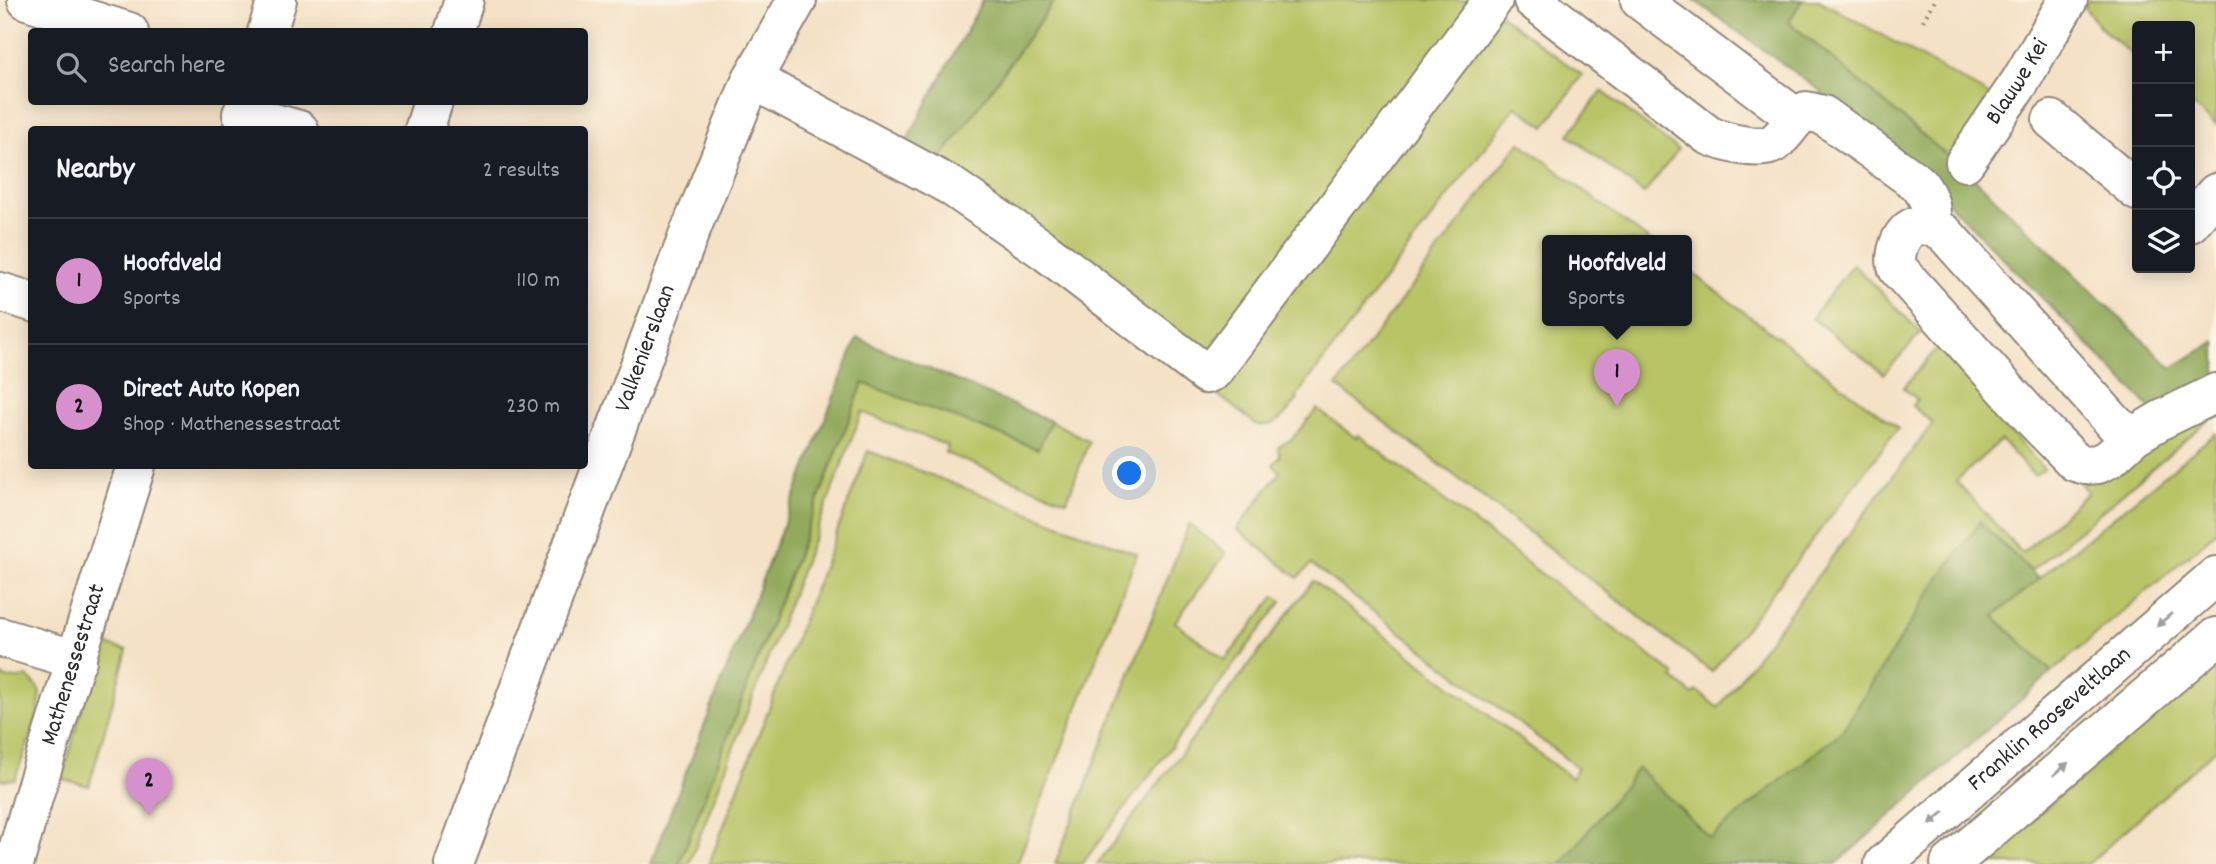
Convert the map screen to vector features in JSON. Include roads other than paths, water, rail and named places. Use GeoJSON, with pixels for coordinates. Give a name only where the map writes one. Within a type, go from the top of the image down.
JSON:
{"type":"FeatureCollection","features":[{"type":"Feature","properties":{"kind":"street"},"geometry":{"type":"LineString","coordinates":[[26,0],[116,28]]}},
{"type":"Feature","properties":{"kind":"street"},"geometry":{"type":"LineString","coordinates":[[268,28],[277,0]]}},
{"type":"Feature","properties":{"kind":"street"},"geometry":{"type":"LineString","coordinates":[[455,28],[464,0]]}},
{"type":"Feature","properties":{"kind":"street","name":"Valkenierslaan"},"geometry":{"type":"LineString","coordinates":[[454,864],[689,234],[752,79],[797,0]]}},
{"type":"Feature","properties":{"kind":"street"},"geometry":{"type":"LineString","coordinates":[[752,79],[951,187],[1045,251],[1206,374],[1213,371],[1493,0]]}},
{"type":"Feature","properties":{"kind":"street"},"geometry":{"type":"LineString","coordinates":[[1533,0],[1708,135],[1722,141],[1765,147],[1775,142],[1795,117],[1806,111],[1823,115],[1919,184],[1932,206],[1931,226]]}},
{"type":"Feature","properties":{"kind":"street"},"geometry":{"type":"LineString","coordinates":[[1640,0],[1795,117]]}},
{"type":"Feature","properties":{"kind":"street","name":"Blauwe Kei"},"geometry":{"type":"LineString","coordinates":[[1965,162],[2020,82],[2068,0]]}},
{"type":"Feature","properties":{"kind":"street"},"geometry":{"type":"LineString","coordinates":[[425,126],[432,105]]}},
{"type":"Feature","properties":{"kind":"street"},"geometry":{"type":"LineString","coordinates":[[242,115],[284,126]]}},
{"type":"Feature","properties":{"kind":"street","name":"Blauwe Kei"},"geometry":{"type":"LineString","coordinates":[[2052,120],[2132,187]]}},
{"type":"Feature","properties":{"kind":"street"},"geometry":{"type":"LineString","coordinates":[[2195,217],[2216,193]]}},
{"type":"Feature","properties":{"kind":"street"},"geometry":{"type":"LineString","coordinates":[[2134,436],[2117,426],[1945,234],[1931,226],[1911,229],[1896,253],[1898,269],[2075,461],[2086,465],[2098,464],[2110,458],[2134,436],[2216,393]]}},
{"type":"Feature","properties":{"kind":"street"},"geometry":{"type":"LineString","coordinates":[[0,292],[28,301]]}},
{"type":"Feature","properties":{"kind":"street","name":"Mathenessestraat"},"geometry":{"type":"LineString","coordinates":[[14,864],[135,469]]}},
{"type":"Feature","properties":{"kind":"street","name":"Franklin Rooseveltlaan"},"geometry":{"type":"LineString","coordinates":[[1884,864],[2216,576]]}},
{"type":"Feature","properties":{"kind":"street","name":"Franklin Rooseveltlaan"},"geometry":{"type":"LineString","coordinates":[[1950,864],[2216,636]]}},
{"type":"Feature","properties":{"kind":"street"},"geometry":{"type":"LineString","coordinates":[[0,637],[77,660]]}},
{"type":"Feature","properties":{"kind":"street"},"geometry":{"type":"LineString","coordinates":[[1960,864],[2010,814]]}},
{"type":"Feature","properties":{"kind":"place","name":"Hoofdveld"},"geometry":{"type":"Point","coordinates":[1617,407]}},
{"type":"Feature","properties":{"kind":"place","name":"Direct Auto Kopen"},"geometry":{"type":"Point","coordinates":[149,816]}}]}
